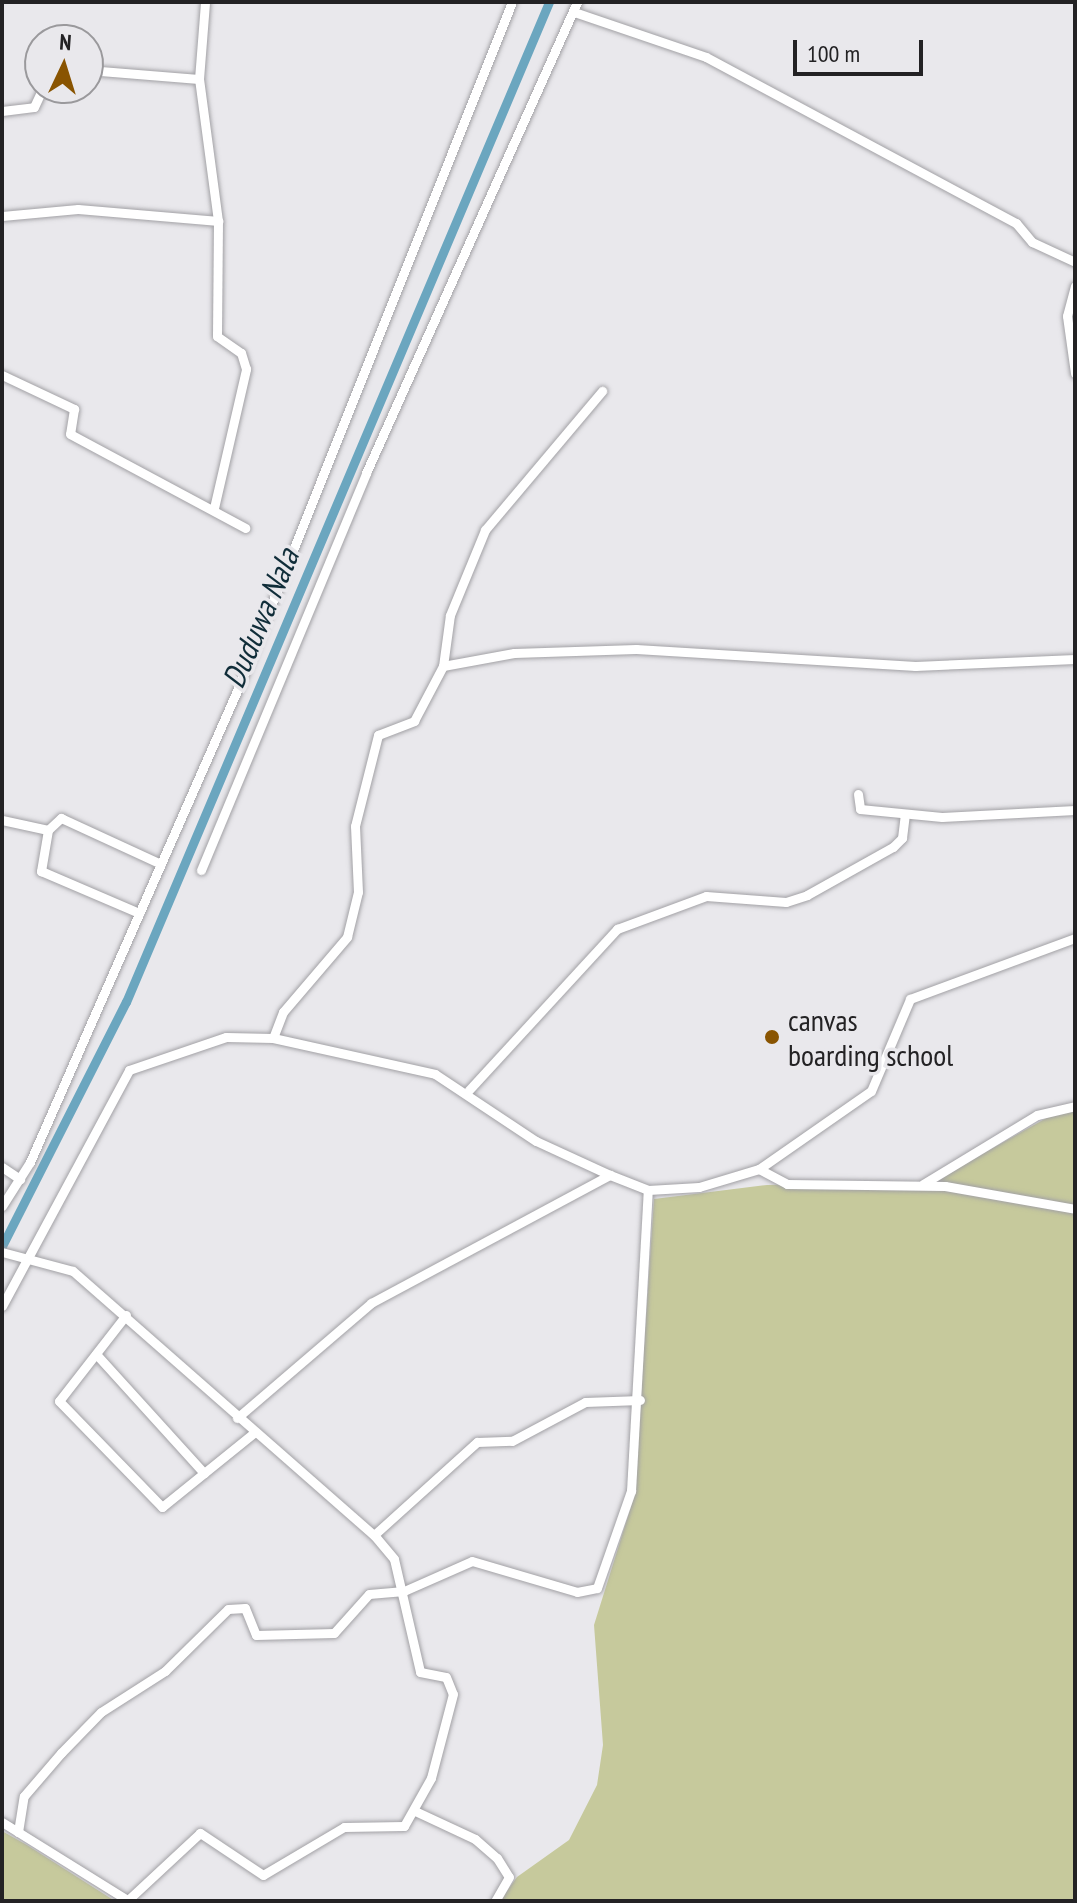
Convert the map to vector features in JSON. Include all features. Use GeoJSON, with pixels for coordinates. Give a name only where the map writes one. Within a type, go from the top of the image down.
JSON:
{"type":"FeatureCollection","features":[{"type":"Feature","properties":{"kind":"street"},"geometry":{"type":"LineString","coordinates":[[205,2],[199,79],[218,221],[217,336],[241,353],[246,369],[214,508]]}},
{"type":"Feature","properties":{"kind":"street"},"geometry":{"type":"LineString","coordinates":[[2,1206],[20,1179],[161,864],[389,321],[416,234],[512,2]]}},
{"type":"Feature","properties":{"kind":"street"},"geometry":{"type":"LineString","coordinates":[[201,870],[366,473],[575,7],[706,57],[1016,223],[1032,242],[1075,262]]}},
{"type":"Feature","properties":{"kind":"street"},"geometry":{"type":"LineString","coordinates":[[104,71],[199,79]]}},
{"type":"Feature","properties":{"kind":"street"},"geometry":{"type":"LineString","coordinates":[[2,111],[34,107],[35,104]]}},
{"type":"Feature","properties":{"kind":"street"},"geometry":{"type":"LineString","coordinates":[[2,216],[78,209],[218,221]]}},
{"type":"Feature","properties":{"kind":"street"},"geometry":{"type":"LineString","coordinates":[[1075,286],[1067,316],[1075,373]]}},
{"type":"Feature","properties":{"kind":"street"},"geometry":{"type":"LineString","coordinates":[[2,375],[74,409],[70,434],[214,508],[245,528]]}},
{"type":"Feature","properties":{"kind":"street"},"geometry":{"type":"LineString","coordinates":[[273,1038],[283,1012],[330,965],[350,929],[358,892],[355,826],[378,735],[414,721],[443,666],[450,615],[485,530],[602,391]]}},
{"type":"Feature","properties":{"kind":"street"},"geometry":{"type":"LineString","coordinates":[[443,666],[514,653],[636,649],[915,666],[1075,659]]}},
{"type":"Feature","properties":{"kind":"street"},"geometry":{"type":"LineString","coordinates":[[858,794],[860,809],[905,814],[1010,817],[1075,810]]}},
{"type":"Feature","properties":{"kind":"street"},"geometry":{"type":"LineString","coordinates":[[469,1090],[617,929],[706,896],[786,902],[807,895],[893,847],[902,838],[905,814]]}},
{"type":"Feature","properties":{"kind":"street"},"geometry":{"type":"LineString","coordinates":[[139,913],[41,871],[48,830],[61,818],[161,864]]}},
{"type":"Feature","properties":{"kind":"street"},"geometry":{"type":"LineString","coordinates":[[2,820],[48,830]]}},
{"type":"Feature","properties":{"kind":"street"},"geometry":{"type":"LineString","coordinates":[[2,1306],[27,1265],[129,1070],[226,1037],[273,1038],[382,1059],[469,1090],[536,1141],[610,1175],[648,1190],[699,1187],[759,1169],[871,1091],[910,999],[1075,938]]}},
{"type":"Feature","properties":{"kind":"street"},"geometry":{"type":"LineString","coordinates":[[923,1184],[1037,1115],[1075,1106]]}},
{"type":"Feature","properties":{"kind":"street"},"geometry":{"type":"LineString","coordinates":[[2,1167],[20,1179]]}},
{"type":"Feature","properties":{"kind":"street"},"geometry":{"type":"LineString","coordinates":[[759,1169],[787,1184],[923,1184],[1075,1209]]}},
{"type":"Feature","properties":{"kind":"street"},"geometry":{"type":"LineString","coordinates":[[237,1418],[371,1303],[610,1175]]}},
{"type":"Feature","properties":{"kind":"street"},"geometry":{"type":"LineString","coordinates":[[18,1832],[24,1796],[38,1778],[101,1712],[165,1671],[219,1613],[245,1608],[256,1635],[334,1633],[369,1594],[404,1591],[472,1561],[591,1594],[631,1491],[640,1400],[648,1190]]}},
{"type":"Feature","properties":{"kind":"street"},"geometry":{"type":"LineString","coordinates":[[2,1252],[27,1265],[52,1260],[126,1315],[237,1418],[374,1535],[394,1559],[404,1591],[420,1672],[446,1677],[453,1694],[415,1811],[398,1830],[362,1824],[326,1833],[263,1875],[200,1833],[128,1900],[2,1822]]}},
{"type":"Feature","properties":{"kind":"street"},"geometry":{"type":"LineString","coordinates":[[126,1315],[59,1401],[162,1507],[255,1432]]}},
{"type":"Feature","properties":{"kind":"street"},"geometry":{"type":"LineString","coordinates":[[96,1354],[204,1473]]}},
{"type":"Feature","properties":{"kind":"street"},"geometry":{"type":"LineString","coordinates":[[374,1535],[477,1442],[512,1441],[585,1402],[640,1400]]}},
{"type":"Feature","properties":{"kind":"street"},"geometry":{"type":"LineString","coordinates":[[415,1811],[475,1839],[497,1858],[509,1877],[495,1901]]}},
{"type":"Feature","properties":{"kind":"green space"},"geometry":{"type":"Polygon","coordinates":[[[1075,1110],[1075,1901],[500,1901],[517,1877],[569,1840],[597,1785],[603,1745],[594,1625],[634,1497],[654,1199],[767,1185],[932,1182],[1059,1111],[1075,1110]]]}},
{"type":"Feature","properties":{"kind":"green space"},"geometry":{"type":"Polygon","coordinates":[[[2,1831],[27,1845],[115,1901],[2,1901],[2,1831]]]}},
{"type":"Feature","properties":{"kind":"waterway","name":"Duduwa Nala"},"geometry":{"type":"LineString","coordinates":[[2,1246],[126,1002],[549,2]]}},
{"type":"Feature","properties":{"kind":"place","name":"canvas boarding school"},"geometry":{"type":"Point","coordinates":[772,1037]}}]}
